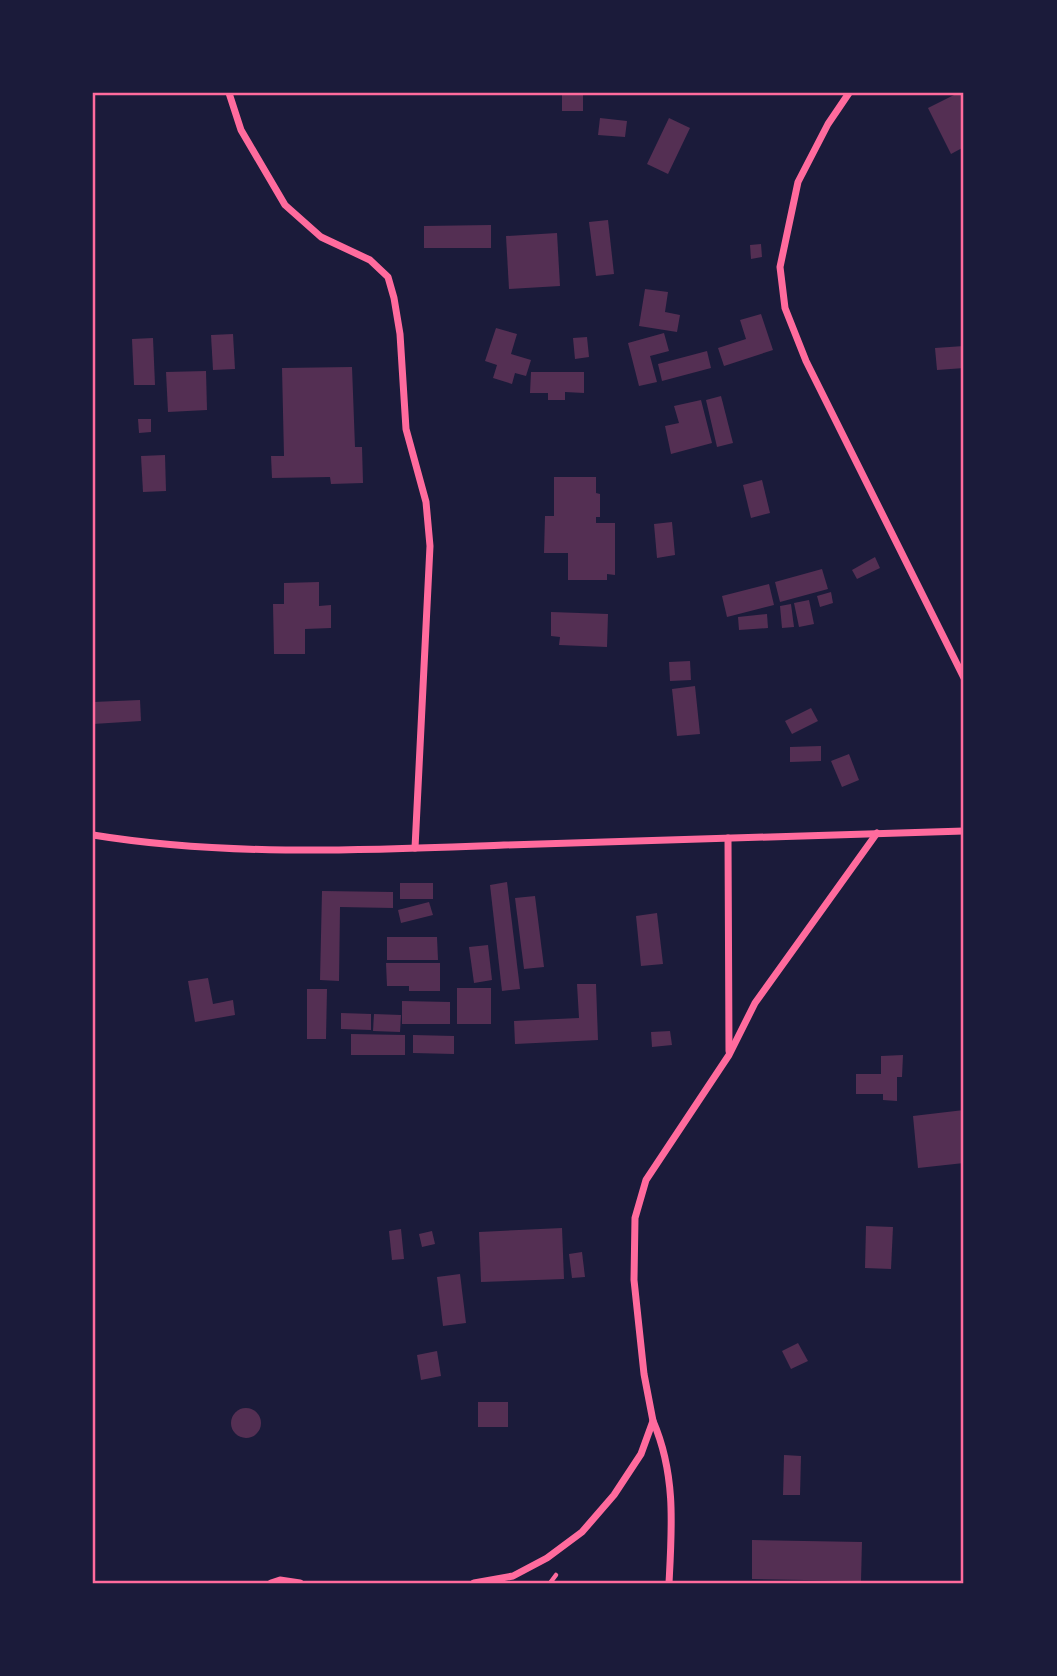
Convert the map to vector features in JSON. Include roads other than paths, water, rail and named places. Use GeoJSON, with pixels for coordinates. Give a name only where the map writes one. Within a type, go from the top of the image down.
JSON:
{"type":"FeatureCollection","features":[{"type":"Feature","properties":{"kind":"street"},"geometry":{"type":"LineString","coordinates":[[229,93],[241,130],[285,205],[321,237],[370,260],[387,277],[394,298],[400,334],[406,429],[426,502],[430,546],[415,848]]}},
{"type":"Feature","properties":{"kind":"street"},"geometry":{"type":"LineString","coordinates":[[849,93],[828,124],[798,182],[780,267],[785,308],[806,361],[964,678]]}},
{"type":"Feature","properties":{"kind":"street"},"geometry":{"type":"LineString","coordinates":[[93,835],[151,844],[277,850],[964,831]]}},
{"type":"Feature","properties":{"kind":"street"},"geometry":{"type":"LineString","coordinates":[[669,1583],[672,1526],[668,1462],[653,1421],[644,1374],[635,1280],[635,1218],[646,1180],[729,1055],[755,1003],[877,833]]}},
{"type":"Feature","properties":{"kind":"street"},"geometry":{"type":"LineString","coordinates":[[728,838],[729,1055]]}},
{"type":"Feature","properties":{"kind":"street"},"geometry":{"type":"LineString","coordinates":[[474,1583],[513,1576],[547,1558],[582,1532],[614,1495],[641,1454],[653,1421]]}},
{"type":"Feature","properties":{"kind":"street"},"geometry":{"type":"LineString","coordinates":[[271,1583],[280,1580],[300,1583]]}}]}
